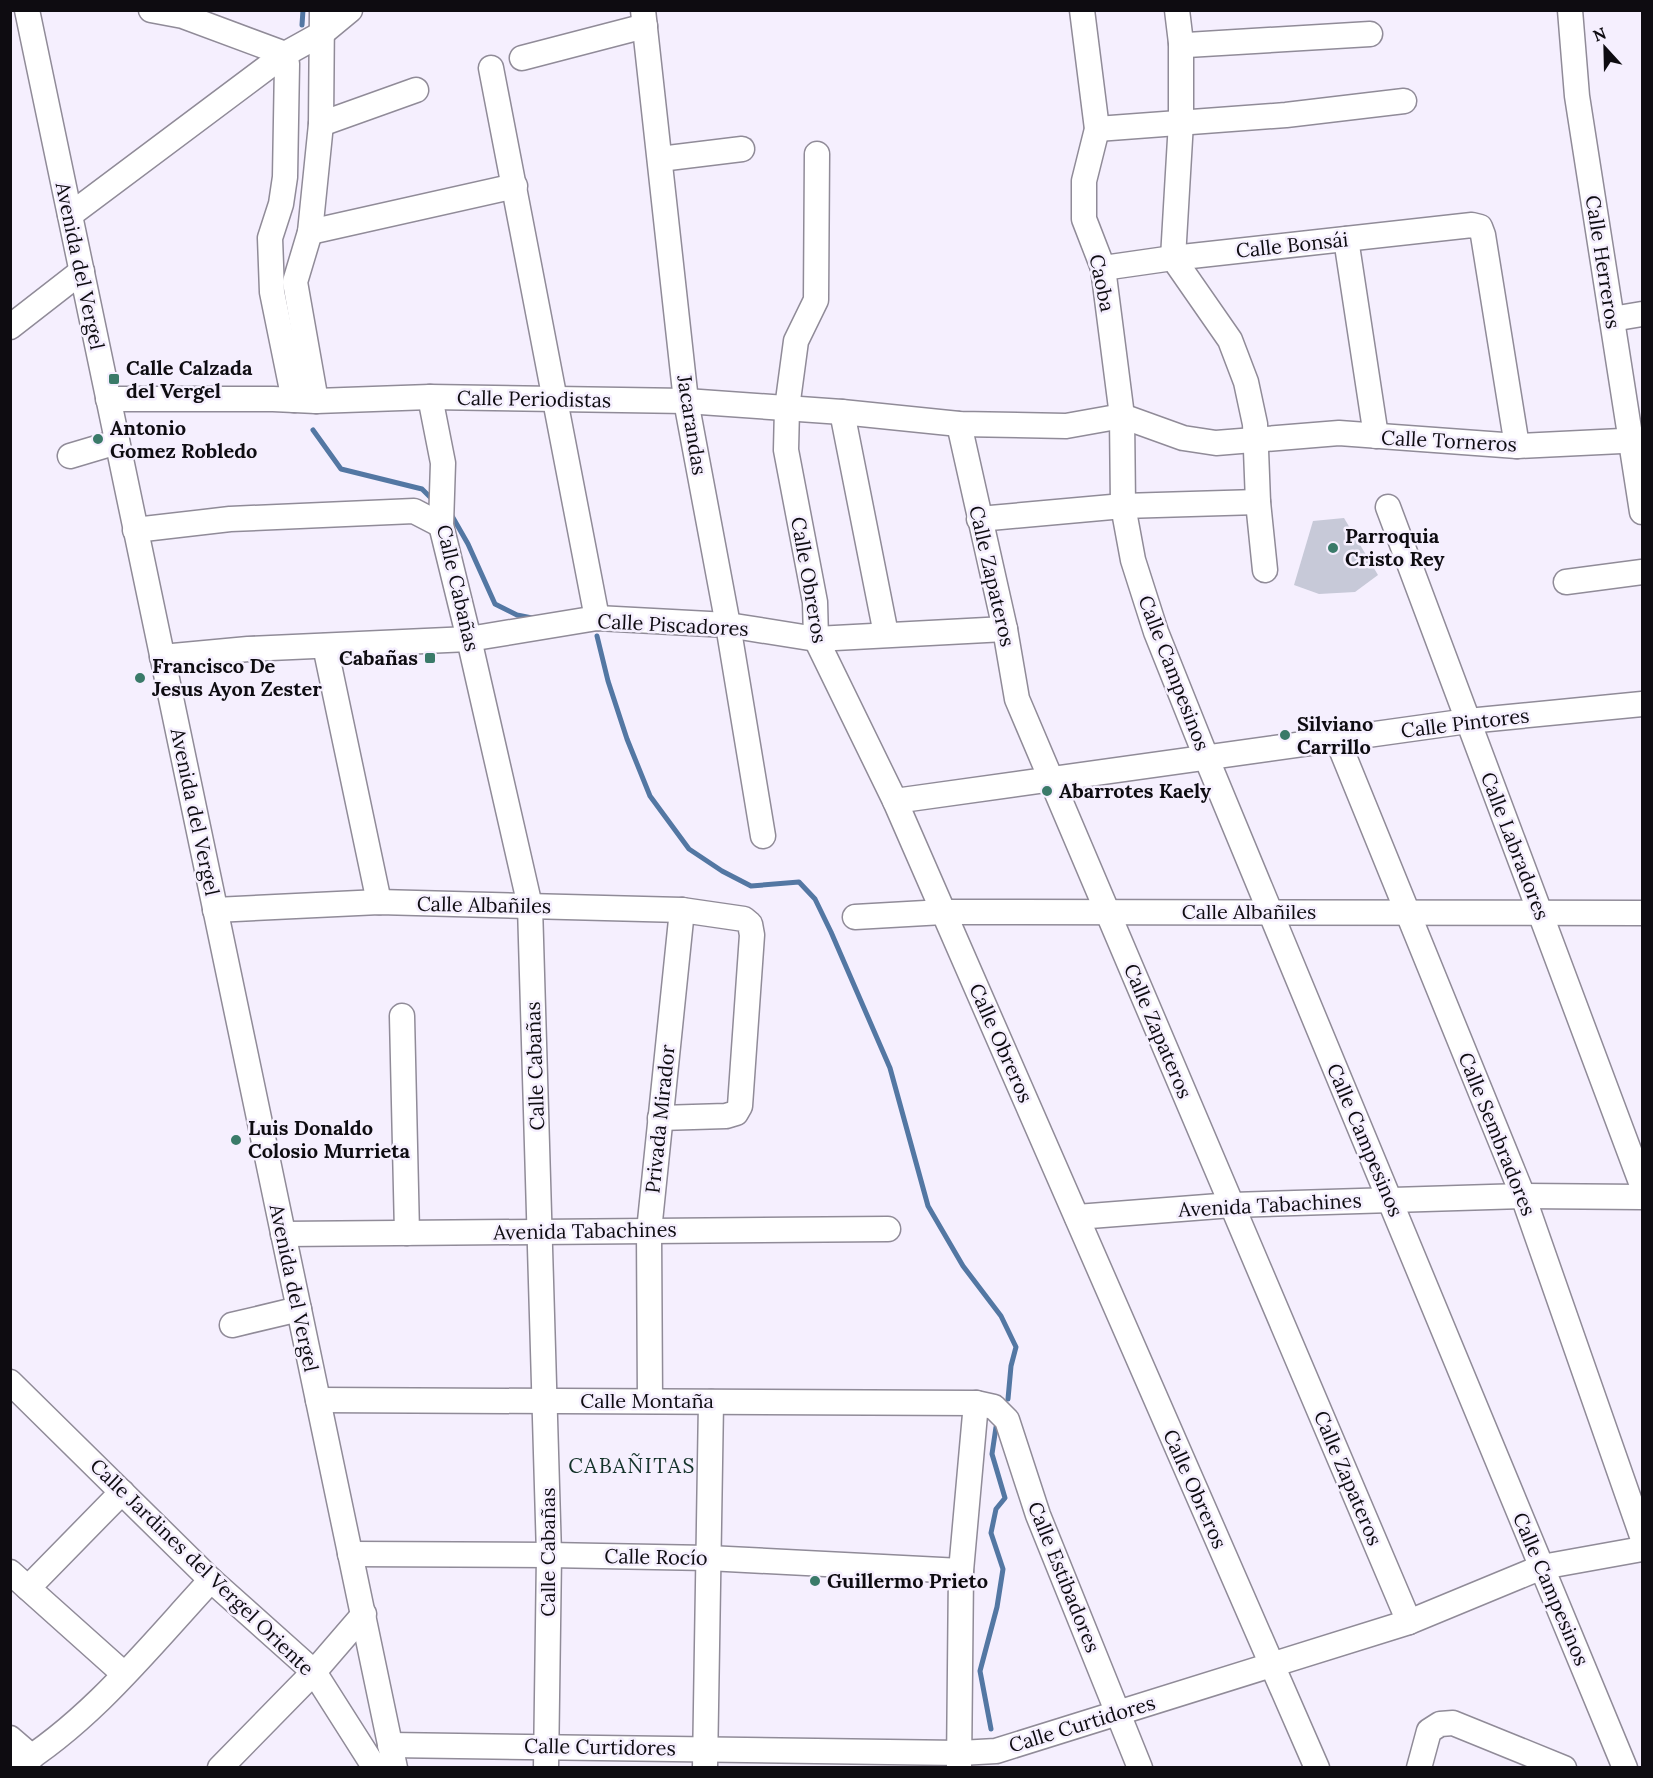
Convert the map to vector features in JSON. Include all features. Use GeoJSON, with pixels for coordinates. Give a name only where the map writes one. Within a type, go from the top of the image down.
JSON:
{"type":"FeatureCollection","features":[{"type":"Feature","properties":{"kind":"street","name":"Avenida del Vergel"},"geometry":{"type":"LineString","coordinates":[[27,10],[392,1756]]}},
{"type":"Feature","properties":{"kind":"street"},"geometry":{"type":"LineString","coordinates":[[151,10],[184,13],[285,54]]}},
{"type":"Feature","properties":{"kind":"street"},"geometry":{"type":"LineString","coordinates":[[70,215],[285,54],[321,22],[350,10]]}},
{"type":"Feature","properties":{"kind":"street"},"geometry":{"type":"LineString","coordinates":[[1177,10],[1181,43],[1181,122],[1173,258],[1230,340],[1246,382],[1255,424],[1258,502],[1265,570]]}},
{"type":"Feature","properties":{"kind":"street","name":"Calle Herreros"},"geometry":{"type":"LineString","coordinates":[[1570,10],[1577,96],[1612,319],[1637,441],[1642,512]]}},
{"type":"Feature","properties":{"kind":"street"},"geometry":{"type":"LineString","coordinates":[[522,58],[644,18]]}},
{"type":"Feature","properties":{"kind":"street","name":"Jacarandas"},"geometry":{"type":"LineString","coordinates":[[644,18],[686,401],[764,836]]}},
{"type":"Feature","properties":{"kind":"street","name":"Caoba"},"geometry":{"type":"LineString","coordinates":[[1084,19],[1097,129],[1084,181],[1084,219],[1103,268],[1122,416],[1123,506]]}},
{"type":"Feature","properties":{"kind":"street"},"geometry":{"type":"LineString","coordinates":[[305,400],[295,282],[310,232],[321,124],[321,22]]}},
{"type":"Feature","properties":{"kind":"street"},"geometry":{"type":"LineString","coordinates":[[1181,43],[1187,45],[1370,34]]}},
{"type":"Feature","properties":{"kind":"street"},"geometry":{"type":"LineString","coordinates":[[285,54],[287,64],[285,177],[281,204],[270,238],[272,292],[305,400]]}},
{"type":"Feature","properties":{"kind":"street"},"geometry":{"type":"LineString","coordinates":[[491,68],[597,618]]}},
{"type":"Feature","properties":{"kind":"street"},"geometry":{"type":"LineString","coordinates":[[321,124],[416,90]]}},
{"type":"Feature","properties":{"kind":"street"},"geometry":{"type":"LineString","coordinates":[[1097,129],[1286,115],[1404,101]]}},
{"type":"Feature","properties":{"kind":"street"},"geometry":{"type":"LineString","coordinates":[[660,159],[742,149]]}},
{"type":"Feature","properties":{"kind":"street","name":"Calle Obreros"},"geometry":{"type":"LineString","coordinates":[[817,154],[816,300],[796,341],[788,408],[786,450],[815,602],[816,639],[895,801],[1317,1767]]}},
{"type":"Feature","properties":{"kind":"street"},"geometry":{"type":"LineString","coordinates":[[310,232],[514,186]]}},
{"type":"Feature","properties":{"kind":"street","name":"Calle Bonsái"},"geometry":{"type":"LineString","coordinates":[[1103,268],[1173,258],[1472,225],[1480,227],[1517,446]]}},
{"type":"Feature","properties":{"kind":"street"},"geometry":{"type":"LineString","coordinates":[[1346,239],[1376,436]]}},
{"type":"Feature","properties":{"kind":"street"},"geometry":{"type":"LineString","coordinates":[[10,327],[82,272]]}},
{"type":"Feature","properties":{"kind":"street"},"geometry":{"type":"LineString","coordinates":[[1612,319],[1642,314]]}},
{"type":"Feature","properties":{"kind":"street","name":"Calle Periodistas"},"geometry":{"type":"LineString","coordinates":[[108,399],[305,400],[430,397],[686,401],[842,412],[958,424],[1066,426],[1122,416]]}},
{"type":"Feature","properties":{"kind":"street","name":"Calle Cabañas"},"geometry":{"type":"LineString","coordinates":[[430,397],[443,463],[441,525],[530,906],[549,1555],[546,1757]]}},
{"type":"Feature","properties":{"kind":"street"},"geometry":{"type":"LineString","coordinates":[[842,412],[886,634]]}},
{"type":"Feature","properties":{"kind":"street","name":"Calle Torneros"},"geometry":{"type":"LineString","coordinates":[[1122,416],[1183,438],[1216,443],[1255,438],[1340,433],[1517,446],[1637,441]]}},
{"type":"Feature","properties":{"kind":"street","name":"Calle Zapateros"},"geometry":{"type":"LineString","coordinates":[[958,424],[1005,629],[1017,699],[1409,1622]]}},
{"type":"Feature","properties":{"kind":"street"},"geometry":{"type":"LineString","coordinates":[[70,456],[117,442]]}},
{"type":"Feature","properties":{"kind":"street"},"geometry":{"type":"LineString","coordinates":[[979,519],[1123,506],[1258,502]]}},
{"type":"Feature","properties":{"kind":"street","name":"Calle Campesinos"},"geometry":{"type":"LineString","coordinates":[[1123,506],[1133,560],[1156,632],[1626,1767]]}},
{"type":"Feature","properties":{"kind":"street","name":"Calle Labradores"},"geometry":{"type":"LineString","coordinates":[[1388,507],[1642,1185]]}},
{"type":"Feature","properties":{"kind":"street"},"geometry":{"type":"LineString","coordinates":[[135,530],[230,519],[414,511],[441,525]]}},
{"type":"Feature","properties":{"kind":"street"},"geometry":{"type":"LineString","coordinates":[[1566,582],[1642,572]]}},
{"type":"Feature","properties":{"kind":"street","name":"Calle Piscadores"},"geometry":{"type":"LineString","coordinates":[[162,657],[248,649],[469,639],[597,618],[728,626],[816,639],[1005,629]]}},
{"type":"Feature","properties":{"kind":"street"},"geometry":{"type":"LineString","coordinates":[[325,646],[379,902]]}},
{"type":"Feature","properties":{"kind":"street","name":"Calle Pintores"},"geometry":{"type":"LineString","coordinates":[[895,801],[1468,720],[1642,704]]}},
{"type":"Feature","properties":{"kind":"street","name":"Calle Sembradores"},"geometry":{"type":"LineString","coordinates":[[1337,739],[1523,1196],[1642,1536]]}},
{"type":"Feature","properties":{"kind":"street","name":"Calle Albañiles"},"geometry":{"type":"LineString","coordinates":[[215,910],[379,902],[682,910],[744,919],[750,924],[752,935],[740,1106],[736,1113],[726,1116],[660,1118]]}},
{"type":"Feature","properties":{"kind":"street","name":"Privada Mirador"},"geometry":{"type":"LineString","coordinates":[[650,1401],[649,1230],[682,910]]}},
{"type":"Feature","properties":{"kind":"street","name":"Calle Albañiles"},"geometry":{"type":"LineString","coordinates":[[855,917],[943,912],[1642,913]]}},
{"type":"Feature","properties":{"kind":"street"},"geometry":{"type":"LineString","coordinates":[[402,1016],[407,1233]]}},
{"type":"Feature","properties":{"kind":"street","name":"Avenida Tabachines"},"geometry":{"type":"LineString","coordinates":[[1077,1218],[1232,1205],[1523,1196],[1642,1197]]}},
{"type":"Feature","properties":{"kind":"street","name":"Avenida Tabachines"},"geometry":{"type":"LineString","coordinates":[[283,1234],[888,1228]]}},
{"type":"Feature","properties":{"kind":"street"},"geometry":{"type":"LineString","coordinates":[[232,1325],[299,1309]]}},
{"type":"Feature","properties":{"kind":"street","name":"Calle Jardines del Vergel Oriente"},"geometry":{"type":"LineString","coordinates":[[10,1382],[211,1580],[315,1672],[375,1767]]}},
{"type":"Feature","properties":{"kind":"street","name":"Calle Montaña"},"geometry":{"type":"LineString","coordinates":[[318,1400],[976,1403]]}},
{"type":"Feature","properties":{"kind":"street"},"geometry":{"type":"LineString","coordinates":[[704,1758],[711,1402]]}},
{"type":"Feature","properties":{"kind":"street"},"geometry":{"type":"LineString","coordinates":[[959,1760],[961,1571],[976,1403]]}},
{"type":"Feature","properties":{"kind":"street","name":"Calle Estibadores"},"geometry":{"type":"LineString","coordinates":[[976,1403],[994,1407],[1007,1420],[1038,1515],[1140,1767]]}},
{"type":"Feature","properties":{"kind":"street"},"geometry":{"type":"LineString","coordinates":[[28,1588],[122,1492]]}},
{"type":"Feature","properties":{"kind":"street","name":"Calle Curtidores"},"geometry":{"type":"LineString","coordinates":[[392,1756],[959,1760],[996,1751],[1409,1622],[1542,1567],[1642,1549]]}},
{"type":"Feature","properties":{"kind":"street","name":"Calle Rocío"},"geometry":{"type":"LineString","coordinates":[[350,1554],[708,1558],[961,1571]]}},
{"type":"Feature","properties":{"kind":"street"},"geometry":{"type":"LineString","coordinates":[[10,1572],[124,1674]]}},
{"type":"Feature","properties":{"kind":"street"},"geometry":{"type":"LineString","coordinates":[[10,1738],[23,1762],[81,1718],[211,1580]]}},
{"type":"Feature","properties":{"kind":"street"},"geometry":{"type":"LineString","coordinates":[[225,1766],[315,1672],[364,1614]]}},
{"type":"Feature","properties":{"kind":"street"},"geometry":{"type":"LineString","coordinates":[[1419,1767],[1430,1731],[1440,1724],[1453,1723],[1564,1767]]}},
{"type":"Feature","properties":{"kind":"building","name":"Parroquia Cristo Rey"},"geometry":{"type":"Polygon","coordinates":[[[1344,518],[1378,575],[1355,592],[1319,594],[1294,585],[1313,521],[1344,518]]]}},
{"type":"Feature","properties":{"kind":"waterway"},"geometry":{"type":"LineString","coordinates":[[302,25],[303,10]]}},
{"type":"Feature","properties":{"kind":"waterway"},"geometry":{"type":"LineString","coordinates":[[313,430],[341,469],[422,489],[434,501]]}},
{"type":"Feature","properties":{"kind":"waterway"},"geometry":{"type":"LineString","coordinates":[[452,516],[468,544],[495,604],[517,615],[532,618]]}},
{"type":"Feature","properties":{"kind":"waterway"},"geometry":{"type":"LineString","coordinates":[[597,636],[608,681],[627,739],[650,796],[689,849],[722,871],[751,886],[799,882],[815,899],[890,1068],[928,1206],[963,1266],[1001,1316],[1016,1347],[1011,1366],[1008,1399]]}},
{"type":"Feature","properties":{"kind":"waterway"},"geometry":{"type":"LineString","coordinates":[[991,1729],[980,1671],[997,1607],[1003,1569],[991,1533],[996,1509],[1005,1498],[992,1454],[996,1427]]}},
{"type":"Feature","properties":{"kind":"place","name":"Calle Calzada del Vergel"},"geometry":{"type":"Point","coordinates":[114,379]}},
{"type":"Feature","properties":{"kind":"place","name":"Antonio Gomez Robledo"},"geometry":{"type":"Point","coordinates":[98,439]}},
{"type":"Feature","properties":{"kind":"place","name":"Parroquia Cristo Rey"},"geometry":{"type":"Point","coordinates":[1333,548]}},
{"type":"Feature","properties":{"kind":"place","name":"Cabañas"},"geometry":{"type":"Point","coordinates":[430,658]}},
{"type":"Feature","properties":{"kind":"place","name":"Francisco De Jesus Ayon Zester"},"geometry":{"type":"Point","coordinates":[140,678]}},
{"type":"Feature","properties":{"kind":"place","name":"Silviano Carrillo"},"geometry":{"type":"Point","coordinates":[1285,735]}},
{"type":"Feature","properties":{"kind":"place","name":"Abarrotes Kaely"},"geometry":{"type":"Point","coordinates":[1047,791]}},
{"type":"Feature","properties":{"kind":"place","name":"Luis Donaldo Colosio Murrieta"},"geometry":{"type":"Point","coordinates":[236,1140]}},
{"type":"Feature","properties":{"kind":"place","name":"Guillermo Prieto"},"geometry":{"type":"Point","coordinates":[815,1581]}},
{"type":"Feature","properties":{"kind":"district","name":"CABAÑITAS"},"geometry":{"type":"Point","coordinates":[632,1466]}}]}
